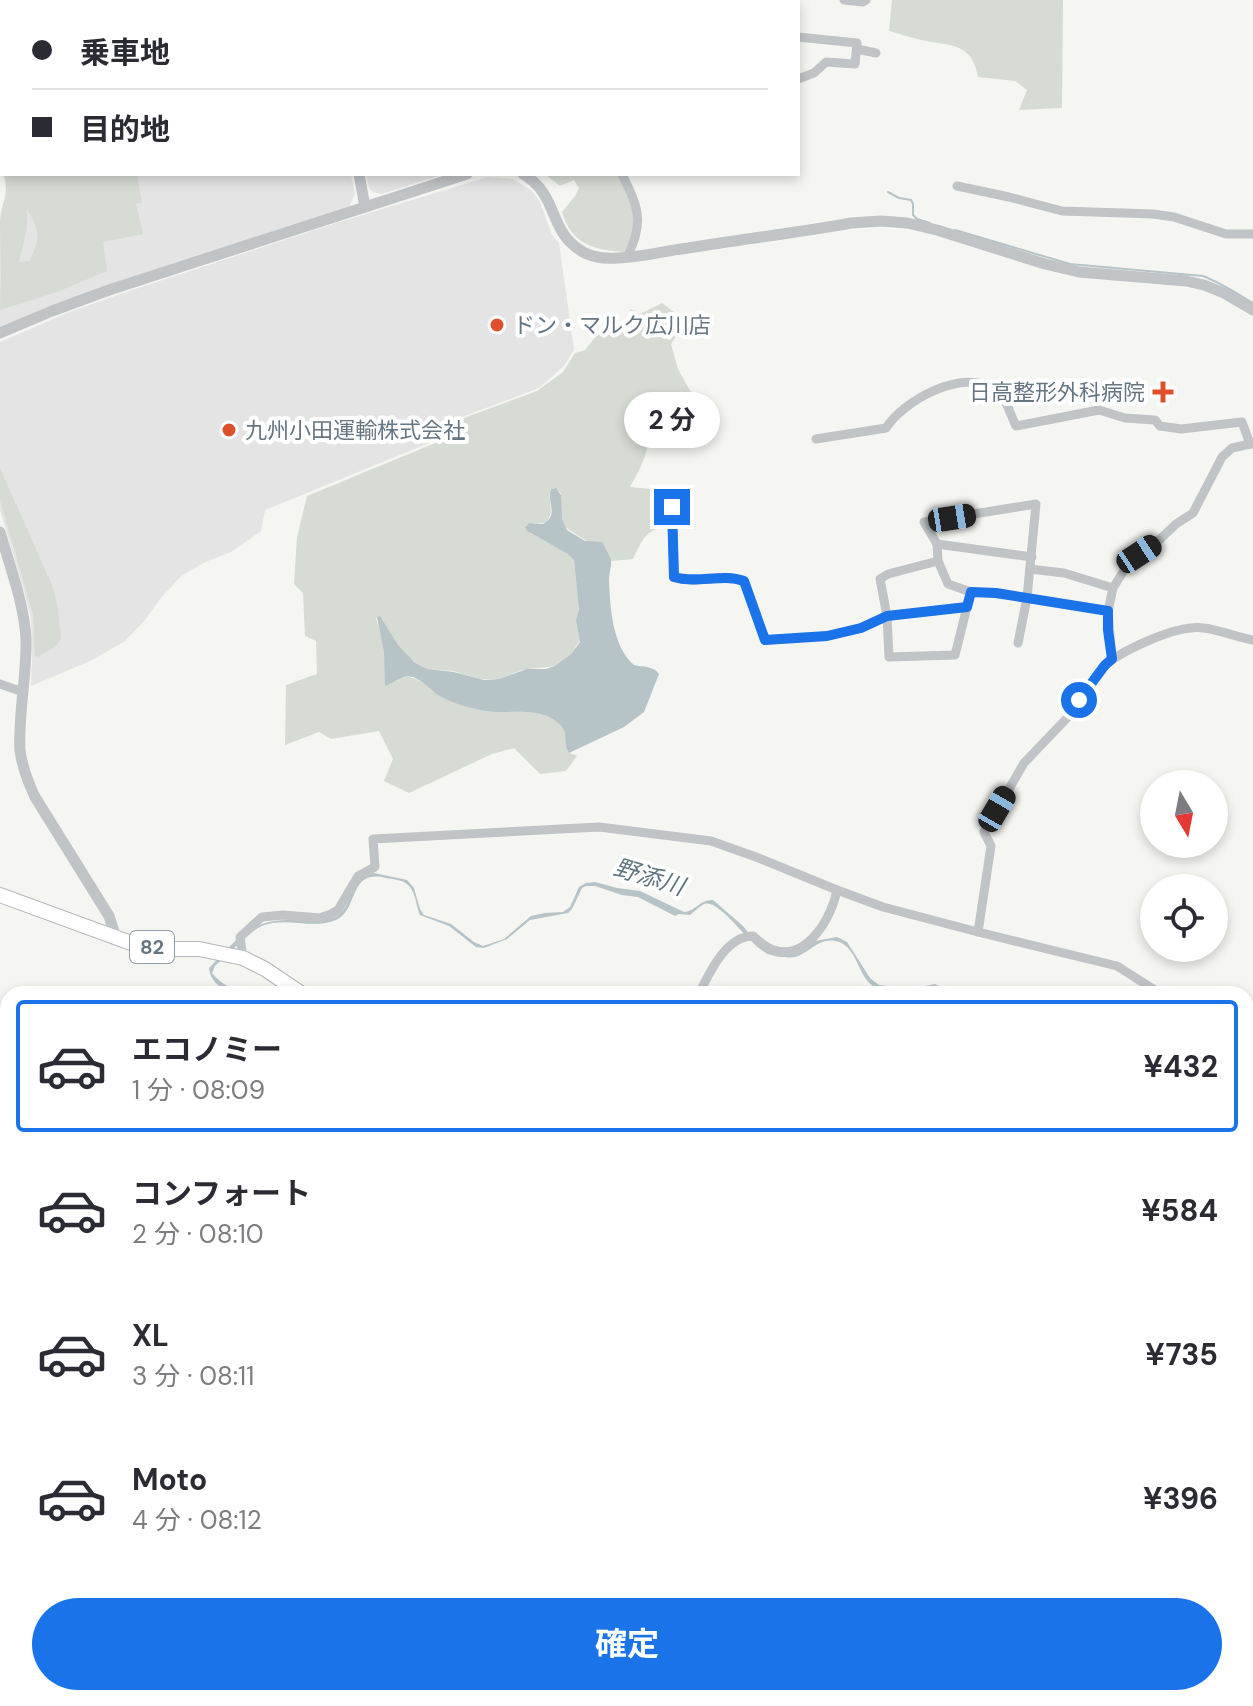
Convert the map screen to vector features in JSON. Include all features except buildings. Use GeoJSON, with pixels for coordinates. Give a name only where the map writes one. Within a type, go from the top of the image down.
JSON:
{"type":"FeatureCollection","features":[{"type":"Feature","properties":{"kind":"main road","name":"82"},"geometry":{"type":"LineString","coordinates":[[0,895],[148,947],[199,949],[243,958],[290,986]]}},
{"type":"Feature","properties":{"kind":"street"},"geometry":{"type":"LineString","coordinates":[[844,0],[866,0]]}},
{"type":"Feature","properties":{"kind":"street"},"geometry":{"type":"LineString","coordinates":[[800,37],[857,43],[855,64],[826,62],[814,73],[800,78]]}},
{"type":"Feature","properties":{"kind":"street"},"geometry":{"type":"LineString","coordinates":[[857,49],[876,53]]}},
{"type":"Feature","properties":{"kind":"street"},"geometry":{"type":"LineString","coordinates":[[359,176],[365,207]]}},
{"type":"Feature","properties":{"kind":"street"},"geometry":{"type":"LineString","coordinates":[[0,333],[109,290],[461,176]]}},
{"type":"Feature","properties":{"kind":"street"},"geometry":{"type":"LineString","coordinates":[[526,176],[545,192],[558,226],[567,239],[581,251],[597,258],[627,257],[851,223],[907,223],[1079,272],[1162,278],[1204,285],[1253,310]]}},
{"type":"Feature","properties":{"kind":"street"},"geometry":{"type":"LineString","coordinates":[[623,176],[639,215],[638,228],[627,257]]}},
{"type":"Feature","properties":{"kind":"street"},"geometry":{"type":"LineString","coordinates":[[957,186],[1062,211],[1153,214],[1174,217],[1226,234],[1253,234]]}},
{"type":"Feature","properties":{"kind":"street"},"geometry":{"type":"LineString","coordinates":[[816,439],[886,428],[905,406],[923,395],[954,384],[979,382],[996,389],[1016,426],[1099,410],[1125,418],[1155,420],[1160,426],[1181,429],[1242,422],[1251,444],[1232,448],[1222,457],[1193,513],[1139,554],[1126,567],[1113,588],[1108,611],[1112,659]]}},
{"type":"Feature","properties":{"kind":"street"},"geometry":{"type":"LineString","coordinates":[[1018,643],[1027,598],[1036,504],[924,522],[937,544],[938,561],[948,584],[971,592],[996,593],[1027,598],[1108,611]]}},
{"type":"Feature","properties":{"kind":"street"},"geometry":{"type":"LineString","coordinates":[[672,507],[674,577],[683,580],[735,578],[744,581],[765,640],[827,636],[861,628],[887,616],[967,607]]}},
{"type":"Feature","properties":{"kind":"street"},"geometry":{"type":"LineString","coordinates":[[0,532],[23,611],[26,636],[20,750],[28,781],[109,916],[116,938]]}},
{"type":"Feature","properties":{"kind":"street"},"geometry":{"type":"LineString","coordinates":[[937,544],[1032,557]]}},
{"type":"Feature","properties":{"kind":"street"},"geometry":{"type":"LineString","coordinates":[[938,561],[888,574],[880,579],[887,616],[889,657],[955,655],[971,592]]}},
{"type":"Feature","properties":{"kind":"street"},"geometry":{"type":"LineString","coordinates":[[1030,569],[1064,573],[1113,588]]}},
{"type":"Feature","properties":{"kind":"street"},"geometry":{"type":"LineString","coordinates":[[978,932],[991,846],[984,832],[1024,763],[1067,718],[1105,665],[1163,634],[1179,629],[1203,627],[1253,640]]}},
{"type":"Feature","properties":{"kind":"street"},"geometry":{"type":"LineString","coordinates":[[0,684],[23,692]]}},
{"type":"Feature","properties":{"kind":"street"},"geometry":{"type":"LineString","coordinates":[[243,958],[240,937],[262,917],[320,918],[338,910],[358,876],[375,867],[373,839],[599,827],[711,841],[883,907],[1117,966],[1148,986]]}},
{"type":"Feature","properties":{"kind":"street"},"geometry":{"type":"LineString","coordinates":[[703,986],[715,962],[746,936],[753,936],[775,951],[791,952],[800,948],[820,929],[837,890]]}},
{"type":"Feature","properties":{"kind":"shaded area"},"geometry":{"type":"Polygon","coordinates":[[[892,0],[1063,0],[1062,108],[1019,110],[1027,90],[1015,81],[978,77],[971,58],[960,48],[889,31],[892,0]]]}},
{"type":"Feature","properties":{"kind":"shaded area"},"geometry":{"type":"Polygon","coordinates":[[[4,176],[137,176],[142,203],[136,204],[143,234],[103,242],[107,271],[57,292],[0,310],[0,223],[6,193],[4,176]],[[27,210],[27,228],[19,262],[29,261],[36,248],[37,229],[27,210]]]}},
{"type":"Feature","properties":{"kind":"shaded area"},"geometry":{"type":"Polygon","coordinates":[[[20,176],[351,176],[355,194],[349,207],[0,330],[0,290],[20,176]]]}},
{"type":"Feature","properties":{"kind":"shaded area"},"geometry":{"type":"Polygon","coordinates":[[[366,176],[438,176],[382,194],[369,188],[366,176]]]}},
{"type":"Feature","properties":{"kind":"shaded area"},"geometry":{"type":"Polygon","coordinates":[[[548,176],[620,176],[633,205],[633,234],[624,252],[594,247],[571,231],[562,212],[579,188],[574,180],[560,186],[548,176]]]}},
{"type":"Feature","properties":{"kind":"shaded area"},"geometry":{"type":"Polygon","coordinates":[[[488,177],[513,179],[532,191],[540,202],[552,235],[559,243],[574,350],[564,366],[539,388],[462,417],[439,439],[265,510],[261,531],[231,552],[181,576],[125,641],[90,661],[31,686],[31,619],[0,510],[0,342],[129,291],[488,177]]]}},
{"type":"Feature","properties":{"kind":"shaded area"},"geometry":{"type":"Polygon","coordinates":[[[662,303],[679,316],[681,329],[671,344],[678,369],[698,405],[692,409],[649,410],[647,450],[630,487],[670,491],[670,525],[655,529],[646,536],[633,559],[611,561],[601,542],[588,542],[565,527],[561,516],[561,493],[555,488],[551,489],[551,511],[545,523],[526,525],[530,533],[569,554],[574,560],[580,640],[571,654],[556,666],[522,670],[499,679],[480,679],[453,671],[427,669],[411,660],[399,648],[380,616],[376,618],[382,637],[385,685],[407,677],[422,682],[444,698],[470,708],[544,714],[559,723],[564,730],[568,752],[577,756],[566,771],[540,774],[514,748],[492,754],[409,793],[384,781],[393,759],[379,731],[331,739],[319,732],[285,745],[286,685],[317,674],[316,641],[305,636],[303,593],[294,584],[297,537],[307,496],[440,441],[461,419],[537,391],[563,372],[575,353],[585,350],[599,332],[633,326],[630,309],[640,314],[662,303]]]}},
{"type":"Feature","properties":{"kind":"shaded area"},"geometry":{"type":"Polygon","coordinates":[[[0,468],[52,585],[58,608],[61,639],[55,647],[38,657],[35,656],[33,615],[0,500],[0,468]]]}},
{"type":"Feature","properties":{"kind":"shaded area"},"geometry":{"type":"Polygon","coordinates":[[[556,488],[561,495],[562,519],[567,530],[585,541],[602,542],[611,560],[612,614],[621,647],[634,665],[651,668],[659,674],[644,712],[624,727],[569,753],[562,727],[544,715],[467,707],[443,698],[423,682],[409,676],[385,686],[384,652],[377,617],[380,616],[398,645],[414,662],[427,669],[484,680],[499,679],[527,669],[555,666],[571,654],[580,642],[574,560],[525,527],[529,523],[543,524],[548,520],[552,512],[551,489],[556,488]]]}},
{"type":"Feature","properties":{"kind":"shaded area"},"geometry":{"type":"Polygon","coordinates":[[[374,873],[407,880],[414,888],[424,915],[451,924],[483,946],[504,939],[531,916],[563,912],[570,907],[579,887],[586,883],[640,891],[684,912],[713,900],[772,954],[795,955],[815,941],[837,937],[847,942],[870,978],[879,985],[887,986],[874,986],[871,984],[851,951],[839,942],[826,941],[795,957],[774,956],[763,951],[728,916],[711,904],[704,904],[690,915],[675,916],[638,897],[595,886],[582,888],[568,913],[530,920],[507,939],[484,948],[476,947],[449,926],[420,915],[413,892],[407,884],[395,879],[374,877],[360,884],[348,908],[336,920],[318,924],[280,922],[257,928],[215,966],[212,973],[229,986],[220,986],[214,980],[209,968],[246,932],[265,923],[277,921],[333,918],[343,911],[358,882],[374,873]]]}},
{"type":"Feature","properties":{"kind":"waterway"},"geometry":{"type":"LineString","coordinates":[[888,192],[911,200],[913,215],[930,223]]}},
{"type":"Feature","properties":{"kind":"waterway"},"geometry":{"type":"LineString","coordinates":[[955,230],[1070,264],[1203,276],[1253,303]]}},
{"type":"Feature","properties":{"kind":"place","name":"ドン・マルク広川店"},"geometry":{"type":"Point","coordinates":[497,325]}},
{"type":"Feature","properties":{"kind":"place","name":"日高整形外科病院"},"geometry":{"type":"Point","coordinates":[1163,392]}},
{"type":"Feature","properties":{"kind":"place","name":"九州小田運輸株式会社"},"geometry":{"type":"Point","coordinates":[229,430]}},
{"type":"Feature","properties":{"kind":"route"},"geometry":{"type":"LineString","coordinates":[[672,507],[674,577],[683,580],[735,578],[744,581],[765,640],[827,636],[861,628],[887,616],[967,607],[971,592],[996,593],[1108,611],[1112,659],[1079,700]]}},
{"type":"Feature","properties":{"kind":"water label","name":"野添川"},"geometry":{"type":"Point","coordinates":[649,877]}}]}
